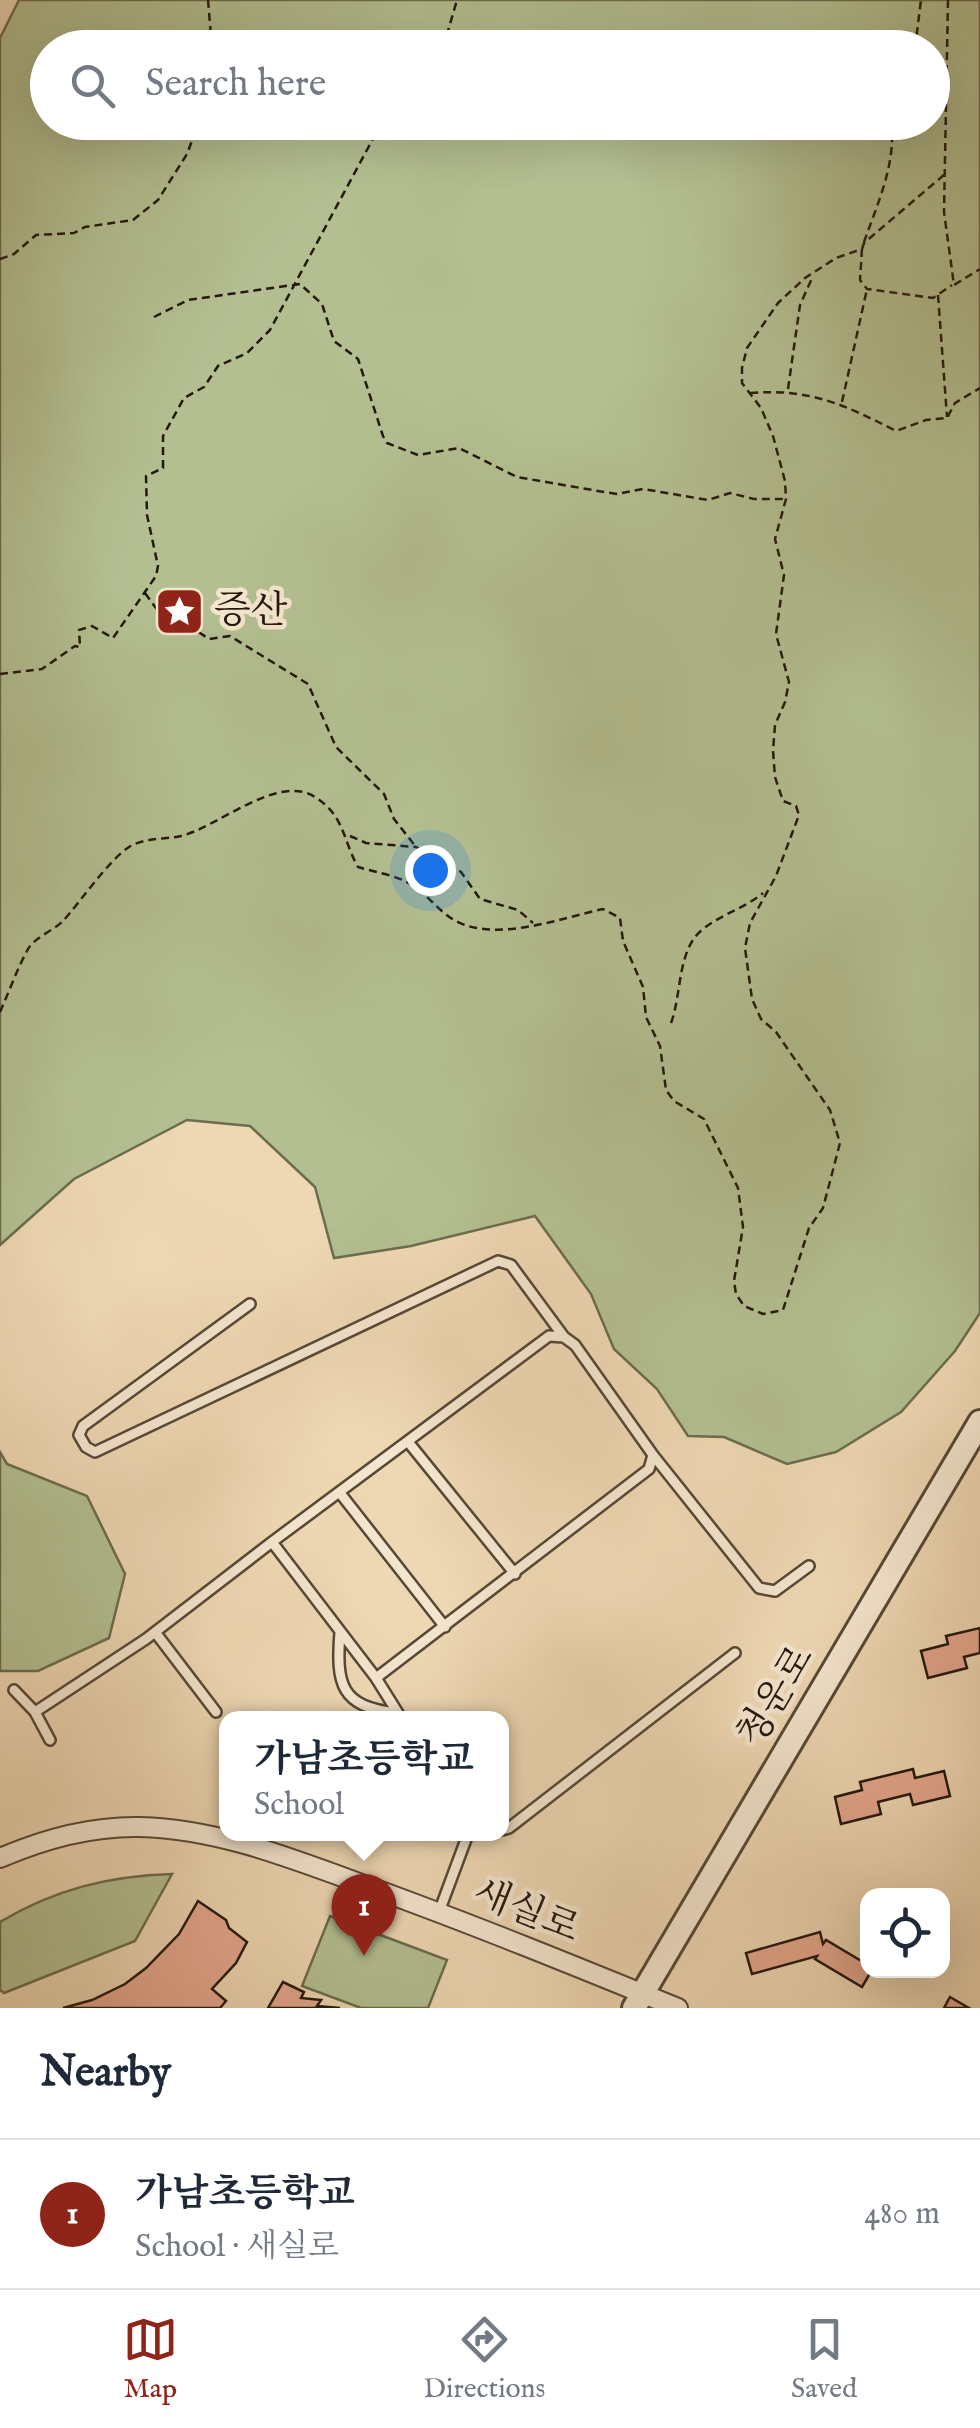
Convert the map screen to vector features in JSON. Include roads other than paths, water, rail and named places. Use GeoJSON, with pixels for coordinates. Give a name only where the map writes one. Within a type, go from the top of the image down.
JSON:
{"type":"FeatureCollection","features":[{"type":"Feature","properties":{"kind":"street","name":"청운로"},"geometry":{"type":"LineString","coordinates":[[639,2001],[980,1422]]}},
{"type":"Feature","properties":{"kind":"street","name":"새실로"},"geometry":{"type":"LineString","coordinates":[[0,1858],[66,1834],[136,1827],[173,1829],[219,1839]]}},
{"type":"Feature","properties":{"kind":"street","name":"새실로"},"geometry":{"type":"LineString","coordinates":[[228,1841],[440,1912],[639,2001],[678,2008]]}},
{"type":"Feature","properties":{"kind":"lane"},"geometry":{"type":"LineString","coordinates":[[250,1304],[84,1426],[78,1436],[86,1447],[95,1452],[498,1260],[511,1265],[564,1338]]}},
{"type":"Feature","properties":{"kind":"lane"},"geometry":{"type":"LineString","coordinates":[[35,1712],[154,1632],[549,1336],[576,1345],[653,1455],[759,1588],[776,1591],[808,1566]]}},
{"type":"Feature","properties":{"kind":"lane"},"geometry":{"type":"LineString","coordinates":[[409,1443],[515,1574]]}},
{"type":"Feature","properties":{"kind":"lane"},"geometry":{"type":"LineString","coordinates":[[376,1678],[649,1469],[653,1455]]}},
{"type":"Feature","properties":{"kind":"lane"},"geometry":{"type":"LineString","coordinates":[[340,1493],[445,1626]]}},
{"type":"Feature","properties":{"kind":"lane"},"geometry":{"type":"LineString","coordinates":[[272,1542],[376,1678],[396,1711]]}},
{"type":"Feature","properties":{"kind":"lane"},"geometry":{"type":"LineString","coordinates":[[154,1632],[216,1712]]}},
{"type":"Feature","properties":{"kind":"lane"},"geometry":{"type":"LineString","coordinates":[[340,1632],[338,1671],[343,1687],[352,1700],[378,1711]]}},
{"type":"Feature","properties":{"kind":"lane"},"geometry":{"type":"LineString","coordinates":[[509,1828],[736,1653]]}},
{"type":"Feature","properties":{"kind":"lane"},"geometry":{"type":"LineString","coordinates":[[14,1690],[35,1712],[50,1740]]}},
{"type":"Feature","properties":{"kind":"lane"},"geometry":{"type":"LineString","coordinates":[[440,1912],[465,1841]]}},
{"type":"Feature","properties":{"kind":"place","name":"증산"},"geometry":{"type":"Point","coordinates":[179,612]}},
{"type":"Feature","properties":{"kind":"place","name":"가남초등학교"},"geometry":{"type":"Point","coordinates":[364,1956]}}]}
